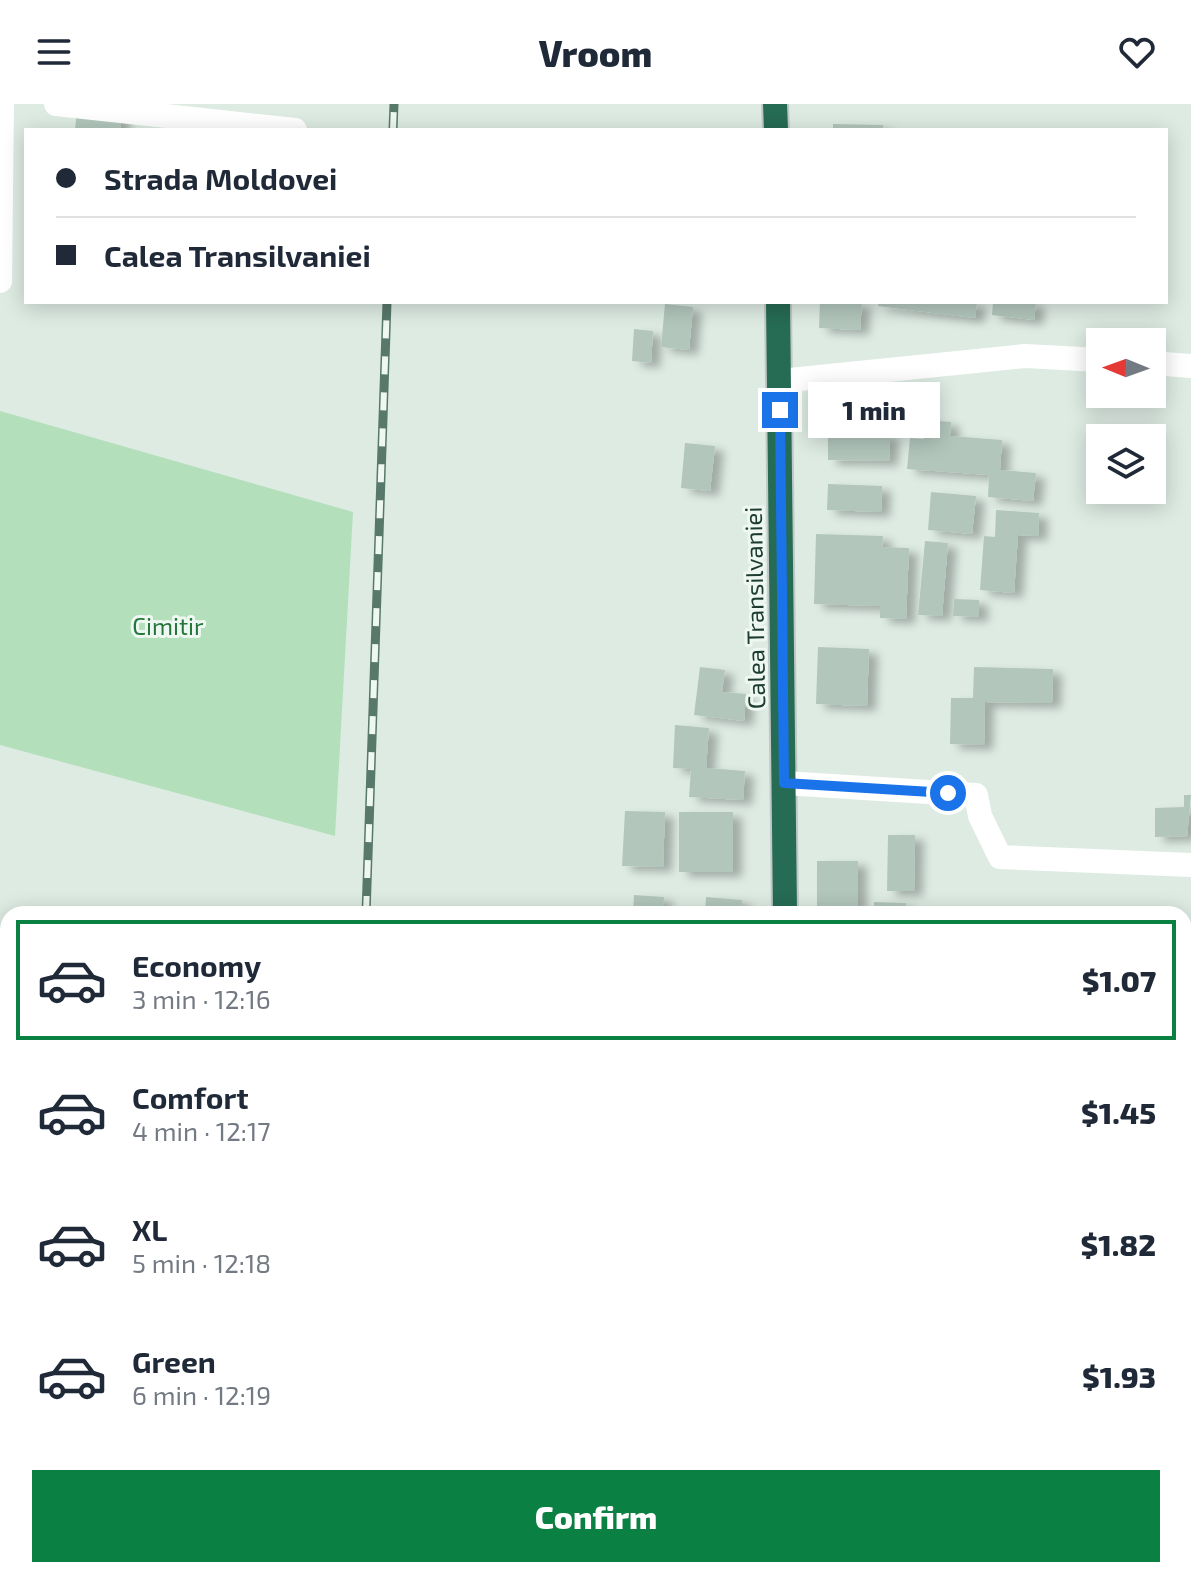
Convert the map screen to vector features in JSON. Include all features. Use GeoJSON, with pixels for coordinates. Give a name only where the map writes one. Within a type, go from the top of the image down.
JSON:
{"type":"FeatureCollection","features":[{"type":"Feature","properties":{"kind":"highway"},"geometry":{"type":"LineString","coordinates":[[775,104],[776,128]]}},
{"type":"Feature","properties":{"kind":"highway","name":"Calea Transilvaniei"},"geometry":{"type":"LineString","coordinates":[[778,304],[785,906]]}},
{"type":"Feature","properties":{"kind":"street"},"geometry":{"type":"LineString","coordinates":[[0,281],[2,104]]}},
{"type":"Feature","properties":{"kind":"street"},"geometry":{"type":"LineString","coordinates":[[56,104],[277,128]]}},
{"type":"Feature","properties":{"kind":"street"},"geometry":{"type":"LineString","coordinates":[[780,381],[1025,356],[1086,359]]}},
{"type":"Feature","properties":{"kind":"street"},"geometry":{"type":"LineString","coordinates":[[1166,364],[1191,366]]}},
{"type":"Feature","properties":{"kind":"street"},"geometry":{"type":"LineString","coordinates":[[784,783],[976,795],[980,816],[1000,857],[1191,865]]}},
{"type":"Feature","properties":{"kind":"green space","name":"Cimitir"},"geometry":{"type":"Polygon","coordinates":[[[0,411],[353,512],[335,836],[0,745],[0,411]]]}},
{"type":"Feature","properties":{"kind":"building"},"geometry":{"type":"Polygon","coordinates":[[[77,109],[122,114],[120,128],[75,128],[77,109]]]}},
{"type":"Feature","properties":{"kind":"building"},"geometry":{"type":"Polygon","coordinates":[[[833,124],[883,125],[883,128],[833,128],[833,124]]]}},
{"type":"Feature","properties":{"kind":"building"},"geometry":{"type":"Polygon","coordinates":[[[665,304],[693,307],[689,350],[661,347],[665,304]]]}},
{"type":"Feature","properties":{"kind":"building"},"geometry":{"type":"Polygon","coordinates":[[[820,304],[862,304],[860,330],[819,328],[820,304]]]}},
{"type":"Feature","properties":{"kind":"building"},"geometry":{"type":"Polygon","coordinates":[[[878,304],[977,304],[975,318],[878,304]]]}},
{"type":"Feature","properties":{"kind":"building"},"geometry":{"type":"Polygon","coordinates":[[[993,304],[1036,304],[1034,320],[992,315],[993,304]]]}},
{"type":"Feature","properties":{"kind":"building"},"geometry":{"type":"Polygon","coordinates":[[[634,329],[653,331],[651,363],[632,361],[634,329]]]}},
{"type":"Feature","properties":{"kind":"building"},"geometry":{"type":"Polygon","coordinates":[[[925,420],[951,422],[950,436],[1002,440],[1000,470],[1036,473],[1033,501],[988,497],[989,475],[907,469],[910,438],[924,439],[925,420]]]}},
{"type":"Feature","properties":{"kind":"building"},"geometry":{"type":"Polygon","coordinates":[[[828,431],[890,433],[889,461],[828,460],[828,431]]]}},
{"type":"Feature","properties":{"kind":"building"},"geometry":{"type":"Polygon","coordinates":[[[685,443],[715,446],[710,491],[681,488],[685,443]]]}},
{"type":"Feature","properties":{"kind":"building"},"geometry":{"type":"Polygon","coordinates":[[[828,484],[882,486],[881,512],[827,510],[828,484]]]}},
{"type":"Feature","properties":{"kind":"building"},"geometry":{"type":"Polygon","coordinates":[[[931,492],[976,496],[972,534],[928,530],[931,492]]]}},
{"type":"Feature","properties":{"kind":"building"},"geometry":{"type":"Polygon","coordinates":[[[996,510],[1039,513],[1038,536],[1018,535],[1014,593],[980,590],[984,536],[995,537],[996,510]]]}},
{"type":"Feature","properties":{"kind":"building"},"geometry":{"type":"Polygon","coordinates":[[[816,534],[883,536],[882,547],[909,548],[906,619],[880,618],[880,606],[814,604],[816,534]]]}},
{"type":"Feature","properties":{"kind":"building"},"geometry":{"type":"Polygon","coordinates":[[[925,541],[948,543],[942,616],[918,615],[925,541]]]}},
{"type":"Feature","properties":{"kind":"building"},"geometry":{"type":"Polygon","coordinates":[[[954,599],[979,600],[979,617],[953,616],[954,599]]]}},
{"type":"Feature","properties":{"kind":"building"},"geometry":{"type":"Polygon","coordinates":[[[818,647],[869,649],[867,706],[816,704],[818,647]]]}},
{"type":"Feature","properties":{"kind":"building"},"geometry":{"type":"Polygon","coordinates":[[[700,667],[725,670],[722,692],[746,694],[744,721],[694,715],[700,667]]]}},
{"type":"Feature","properties":{"kind":"building"},"geometry":{"type":"Polygon","coordinates":[[[974,667],[1053,669],[1052,703],[985,702],[984,745],[950,744],[951,698],[973,698],[974,667]]]}},
{"type":"Feature","properties":{"kind":"building"},"geometry":{"type":"Polygon","coordinates":[[[675,725],[709,728],[706,768],[745,771],[743,800],[689,797],[691,769],[673,768],[675,725]]]}},
{"type":"Feature","properties":{"kind":"building"},"geometry":{"type":"Polygon","coordinates":[[[1184,795],[1191,795],[1187,836],[1155,837],[1155,808],[1184,807],[1184,795]]]}},
{"type":"Feature","properties":{"kind":"building"},"geometry":{"type":"Polygon","coordinates":[[[625,811],[665,812],[663,867],[622,866],[625,811]]]}},
{"type":"Feature","properties":{"kind":"building"},"geometry":{"type":"Polygon","coordinates":[[[679,812],[733,812],[733,872],[679,872],[679,812]]]}},
{"type":"Feature","properties":{"kind":"building"},"geometry":{"type":"Polygon","coordinates":[[[888,835],[915,835],[914,891],[887,891],[888,835]]]}},
{"type":"Feature","properties":{"kind":"building"},"geometry":{"type":"Polygon","coordinates":[[[817,861],[858,861],[858,906],[817,906],[817,861]]]}},
{"type":"Feature","properties":{"kind":"building"},"geometry":{"type":"Polygon","coordinates":[[[634,895],[664,897],[663,906],[633,906],[634,895]]]}},
{"type":"Feature","properties":{"kind":"building"},"geometry":{"type":"Polygon","coordinates":[[[706,897],[742,900],[742,906],[705,906],[706,897]]]}},
{"type":"Feature","properties":{"kind":"building"},"geometry":{"type":"Polygon","coordinates":[[[874,902],[906,903],[906,906],[874,906],[874,902]]]}},
{"type":"Feature","properties":{"kind":"railway"},"geometry":{"type":"LineString","coordinates":[[393,128],[394,104]]}},
{"type":"Feature","properties":{"kind":"railway"},"geometry":{"type":"LineString","coordinates":[[366,906],[387,304]]}},
{"type":"Feature","properties":{"kind":"route"},"geometry":{"type":"LineString","coordinates":[[780,410],[784,783],[948,793]]}}]}
